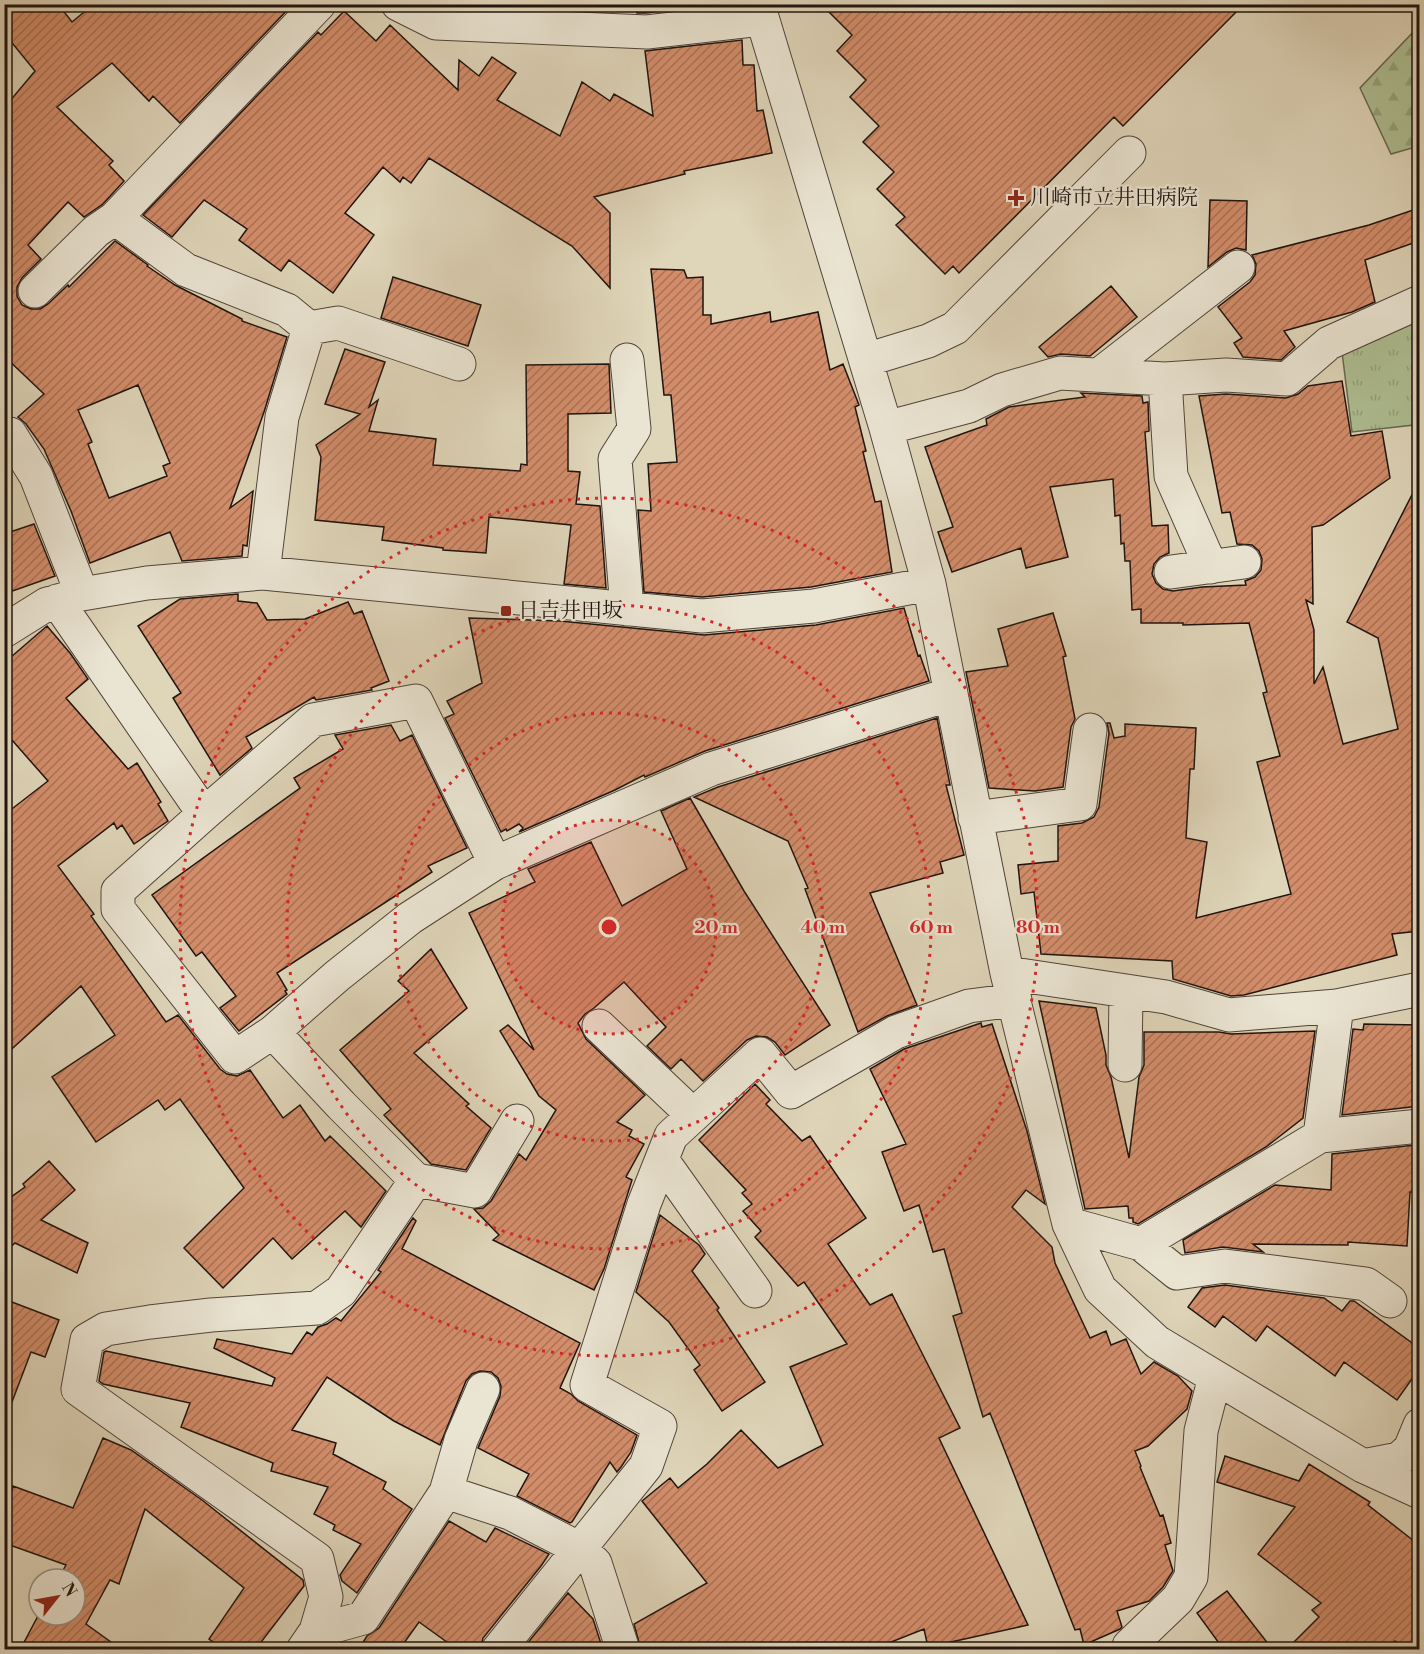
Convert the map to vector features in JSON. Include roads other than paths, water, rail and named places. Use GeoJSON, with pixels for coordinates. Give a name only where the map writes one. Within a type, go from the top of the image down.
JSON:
{"type":"FeatureCollection","features":[{"type":"Feature","properties":{"kind":"street"},"geometry":{"type":"LineString","coordinates":[[35,291],[96,231],[115,218],[319,4]]}},
{"type":"Feature","properties":{"kind":"street"},"geometry":{"type":"LineString","coordinates":[[398,4],[436,23],[647,32],[760,12],[866,360],[929,584],[1011,987],[1069,1224],[1100,1289],[1157,1342],[1363,1466],[1419,1492]]}},
{"type":"Feature","properties":{"kind":"street"},"geometry":{"type":"LineString","coordinates":[[866,360],[928,341],[955,327],[1129,153]]}},
{"type":"Feature","properties":{"kind":"street"},"geometry":{"type":"LineString","coordinates":[[115,218],[186,270],[287,310],[309,328]]}},
{"type":"Feature","properties":{"kind":"street"},"geometry":{"type":"LineString","coordinates":[[1099,375],[1238,267]]}},
{"type":"Feature","properties":{"kind":"street"},"geometry":{"type":"LineString","coordinates":[[886,428],[969,406],[1002,390],[1060,373],[1165,379],[1226,375],[1287,379],[1329,343],[1419,302]]}},
{"type":"Feature","properties":{"kind":"street"},"geometry":{"type":"LineString","coordinates":[[309,328],[338,322],[459,364]]}},
{"type":"Feature","properties":{"kind":"street"},"geometry":{"type":"LineString","coordinates":[[263,573],[282,417],[309,328]]}},
{"type":"Feature","properties":{"kind":"street"},"geometry":{"type":"LineString","coordinates":[[627,360],[634,429],[615,459],[627,609]]}},
{"type":"Feature","properties":{"kind":"street"},"geometry":{"type":"LineString","coordinates":[[1165,379],[1171,476],[1211,567]]}},
{"type":"Feature","properties":{"kind":"street"},"geometry":{"type":"LineString","coordinates":[[10,434],[36,476],[70,597],[204,814]]}},
{"type":"Feature","properties":{"kind":"street"},"geometry":{"type":"LineString","coordinates":[[1171,572],[1244,562]]}},
{"type":"Feature","properties":{"kind":"street"},"geometry":{"type":"LineString","coordinates":[[4,631],[47,604],[70,597],[147,583],[263,573],[702,616],[814,606],[929,584]]}},
{"type":"Feature","properties":{"kind":"street"},"geometry":{"type":"LineString","coordinates":[[495,863],[416,701],[313,720],[118,891],[118,909],[235,1057],[273,1032],[337,976],[410,918],[495,863],[711,769],[951,694]]}},
{"type":"Feature","properties":{"kind":"street"},"geometry":{"type":"LineString","coordinates":[[975,818],[1080,804],[1090,730]]}},
{"type":"Feature","properties":{"kind":"street"},"geometry":{"type":"LineString","coordinates":[[498,1650],[646,1466],[660,1426],[587,1385],[644,1204],[671,1137],[760,1054],[791,1092],[896,1032],[969,1006],[1011,987],[1126,991],[1166,997],[1229,1015],[1336,1006],[1419,989]]}},
{"type":"Feature","properties":{"kind":"street"},"geometry":{"type":"LineString","coordinates":[[1125,1065],[1126,991]]}},
{"type":"Feature","properties":{"kind":"street"},"geometry":{"type":"LineString","coordinates":[[1320,1136],[1336,1006]]}},
{"type":"Feature","properties":{"kind":"street"},"geometry":{"type":"LineString","coordinates":[[599,1026],[693,1115]]}},
{"type":"Feature","properties":{"kind":"street"},"geometry":{"type":"LineString","coordinates":[[273,1032],[341,1105],[416,1180],[475,1191],[517,1121]]}},
{"type":"Feature","properties":{"kind":"street"},"geometry":{"type":"LineString","coordinates":[[1141,1244],[1320,1136],[1419,1126]]}},
{"type":"Feature","properties":{"kind":"street"},"geometry":{"type":"LineString","coordinates":[[662,1160],[755,1291]]}},
{"type":"Feature","properties":{"kind":"street"},"geometry":{"type":"LineString","coordinates":[[309,1640],[326,1597],[317,1559],[78,1389],[87,1341],[106,1329],[150,1322],[211,1315],[317,1308],[341,1291],[416,1180]]}},
{"type":"Feature","properties":{"kind":"street"},"geometry":{"type":"LineString","coordinates":[[1069,1224],[1141,1244],[1177,1273],[1225,1266],[1366,1284],[1390,1300]]}},
{"type":"Feature","properties":{"kind":"street"},"geometry":{"type":"LineString","coordinates":[[1124,1648],[1178,1599],[1191,1577],[1201,1431],[1215,1377]]}},
{"type":"Feature","properties":{"kind":"street"},"geometry":{"type":"LineString","coordinates":[[309,1640],[363,1618],[446,1492],[461,1440],[483,1389]]}},
{"type":"Feature","properties":{"kind":"street"},"geometry":{"type":"LineString","coordinates":[[1363,1466],[1399,1459],[1410,1449],[1419,1425]]}},
{"type":"Feature","properties":{"kind":"street"},"geometry":{"type":"LineString","coordinates":[[446,1492],[510,1513],[578,1548],[595,1563],[623,1650]]}},
{"type":"Feature","properties":{"kind":"place","name":"川崎市立井田病院"},"geometry":{"type":"Point","coordinates":[1016,198]}},
{"type":"Feature","properties":{"kind":"place","name":"日吉井田坂"},"geometry":{"type":"Point","coordinates":[506,611]}}]}
